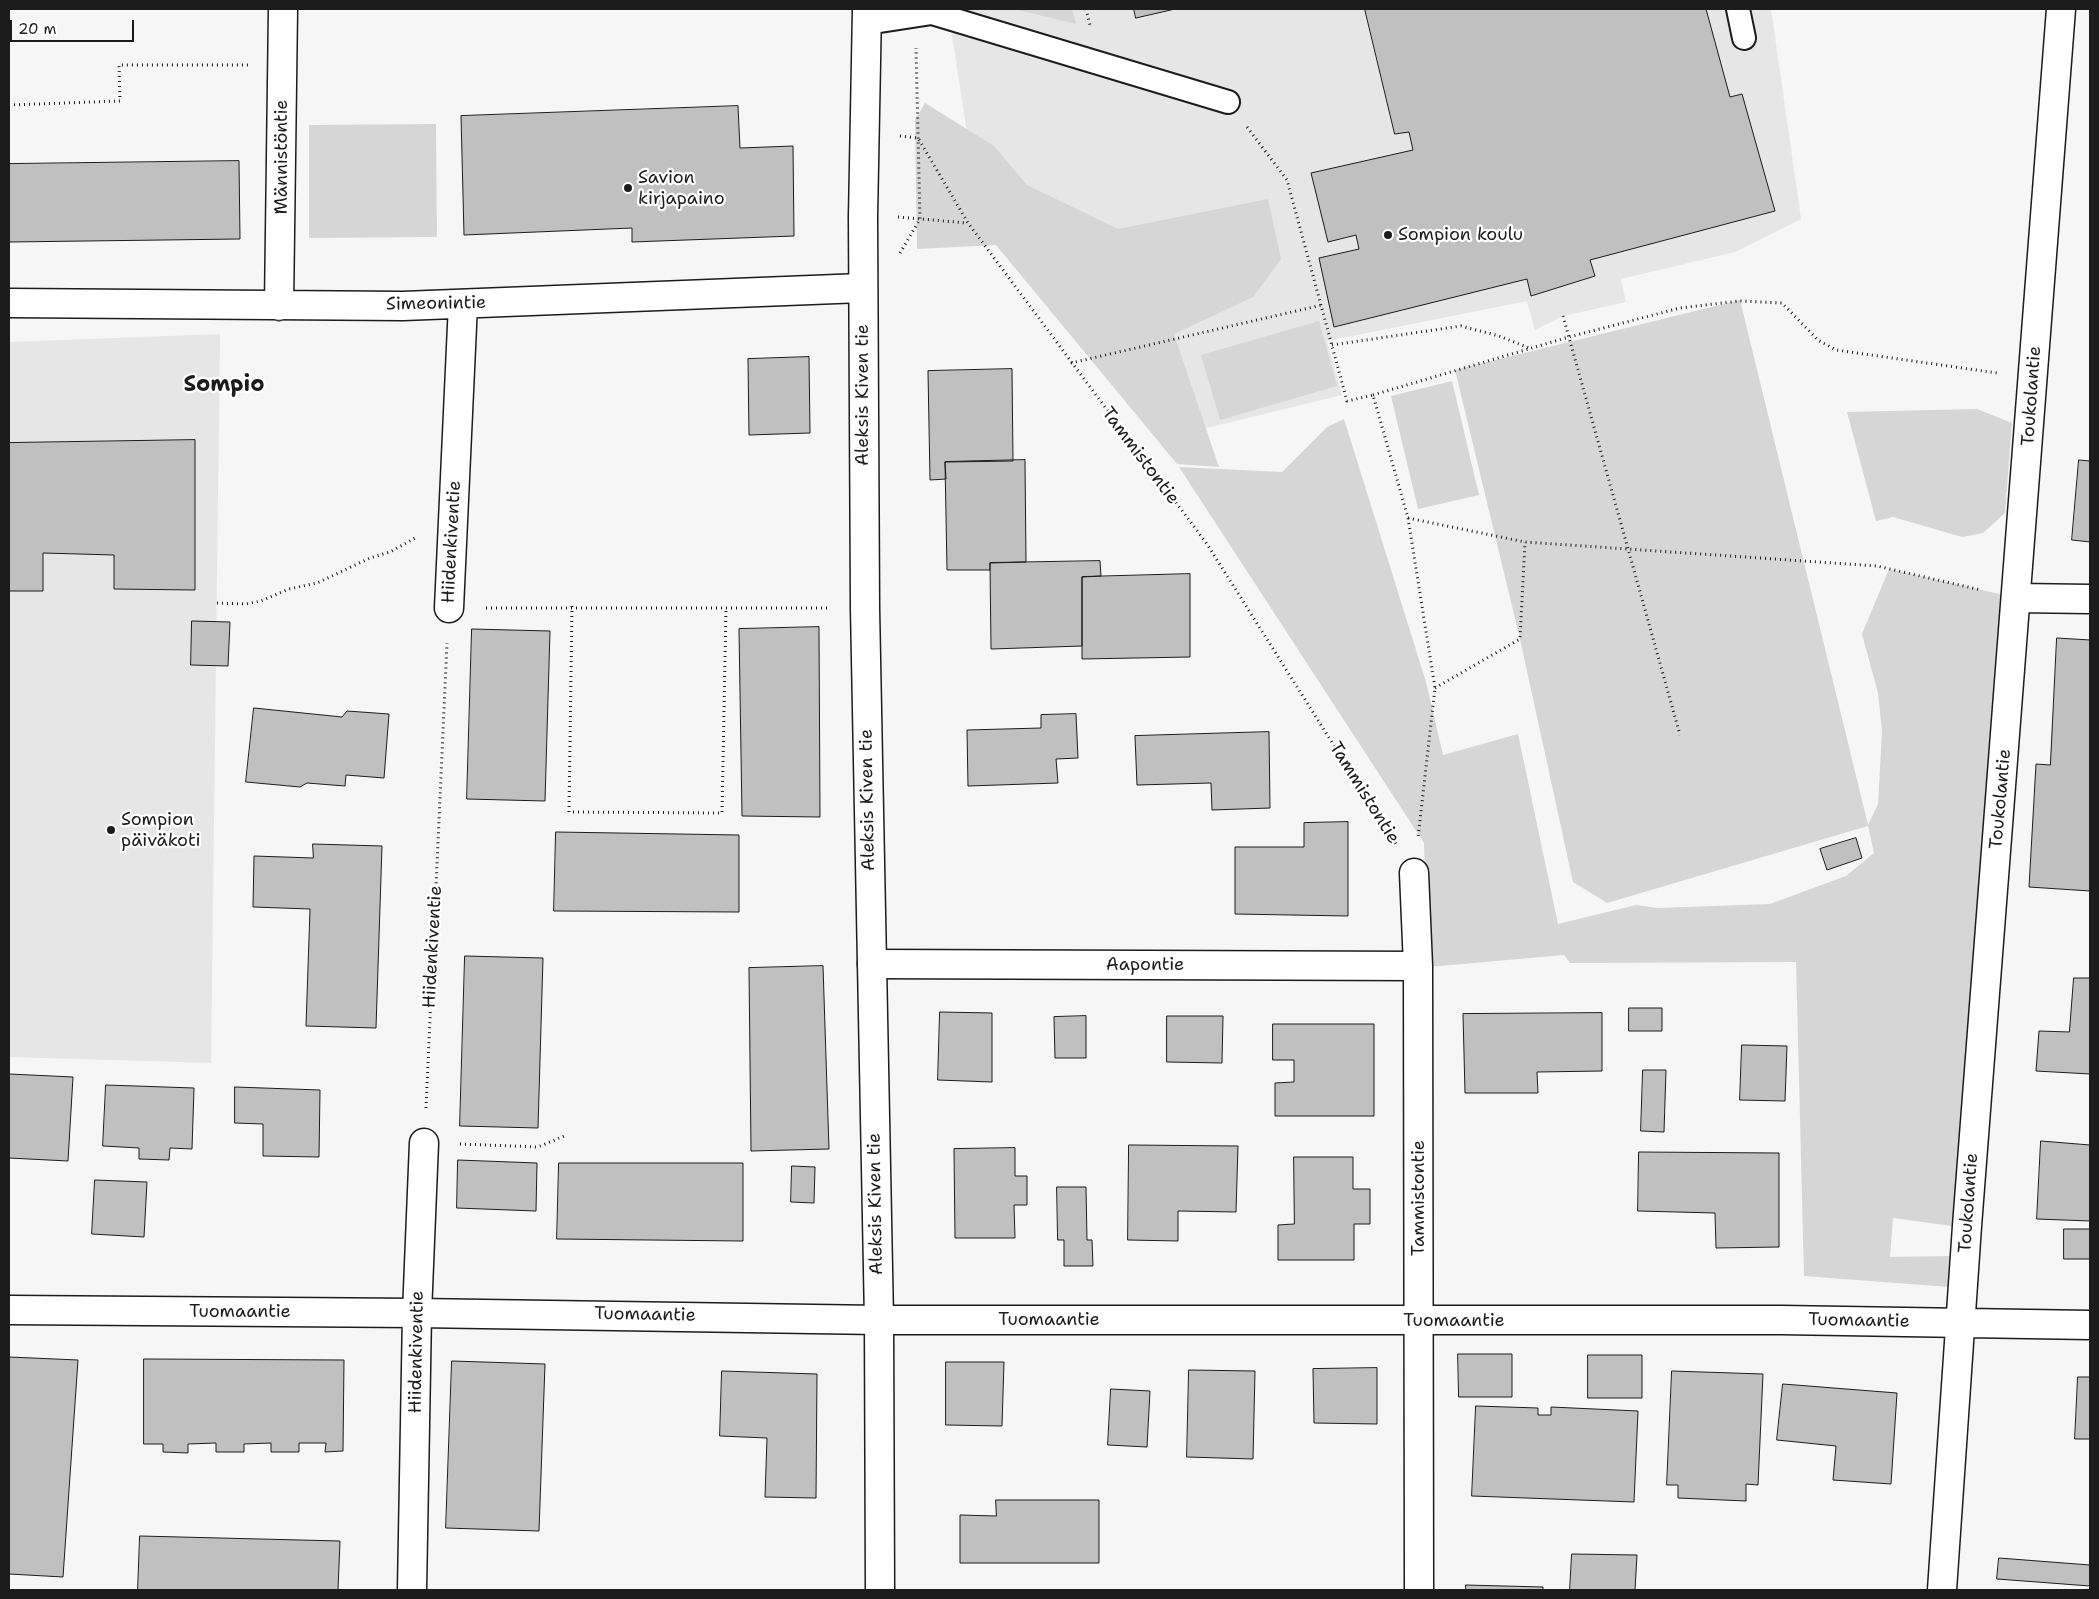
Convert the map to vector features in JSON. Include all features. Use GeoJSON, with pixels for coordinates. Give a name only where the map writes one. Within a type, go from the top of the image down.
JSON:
{"type":"FeatureCollection","features":[{"type":"Feature","properties":{"kind":"street","name":"Männistöntie"},"geometry":{"type":"LineString","coordinates":[[279,306],[283,9]]}},
{"type":"Feature","properties":{"kind":"street","name":"Toukolantie"},"geometry":{"type":"LineString","coordinates":[[1942,1590],[1960,1322],[2062,9]]}},
{"type":"Feature","properties":{"kind":"street","name":"Aleksis Kiven tie"},"geometry":{"type":"LineString","coordinates":[[867,16],[862,288],[865,608],[879,1320],[880,1590]]}},
{"type":"Feature","properties":{"kind":"street","name":"Simeonintie"},"geometry":{"type":"LineString","coordinates":[[9,302],[279,306],[463,304],[862,288]]}},
{"type":"Feature","properties":{"kind":"street","name":"Hiidenkiventie"},"geometry":{"type":"LineString","coordinates":[[448,608],[463,304]]}},
{"type":"Feature","properties":{"kind":"street"},"geometry":{"type":"LineString","coordinates":[[2017,598],[2090,599]]}},
{"type":"Feature","properties":{"kind":"street","name":"Tammistontie"},"geometry":{"type":"LineString","coordinates":[[1414,873],[1418,966],[1419,1590]]}},
{"type":"Feature","properties":{"kind":"street","name":"Aapontie"},"geometry":{"type":"LineString","coordinates":[[872,964],[1418,966]]}},
{"type":"Feature","properties":{"kind":"street","name":"Hiidenkiventie"},"geometry":{"type":"LineString","coordinates":[[412,1590],[417,1312],[424,1143]]}},
{"type":"Feature","properties":{"kind":"street","name":"Tuomaantie"},"geometry":{"type":"LineString","coordinates":[[9,1310],[417,1312],[879,1320],[1782,1320],[2090,1325]]}},
{"type":"Feature","properties":{"kind":"lane"},"geometry":{"type":"LineString","coordinates":[[1738,9],[1744,38]]}},
{"type":"Feature","properties":{"kind":"lane"},"geometry":{"type":"LineString","coordinates":[[867,16],[913,17],[932,13],[1228,102]]}},
{"type":"Feature","properties":{"kind":"path"},"geometry":{"type":"LineString","coordinates":[[900,254],[920,219],[916,28],[913,17]]}},
{"type":"Feature","properties":{"kind":"path"},"geometry":{"type":"LineString","coordinates":[[9,105],[120,101],[119,65],[282,66]]}},
{"type":"Feature","properties":{"kind":"path"},"geometry":{"type":"LineString","coordinates":[[1228,102],[1288,180],[1347,401],[1568,337],[1680,308],[1739,301],[1778,301],[1782,303],[1818,340],[1836,350],[1972,371],[2033,376]]}},
{"type":"Feature","properties":{"kind":"path"},"geometry":{"type":"LineString","coordinates":[[900,136],[918,138]]}},
{"type":"Feature","properties":{"kind":"path","name":"Tammistontie"},"geometry":{"type":"LineString","coordinates":[[918,138],[968,223],[1207,544],[1414,873]]}},
{"type":"Feature","properties":{"kind":"path"},"geometry":{"type":"LineString","coordinates":[[900,217],[968,223]]}},
{"type":"Feature","properties":{"kind":"path"},"geometry":{"type":"LineString","coordinates":[[1071,363],[1322,305]]}},
{"type":"Feature","properties":{"kind":"path"},"geometry":{"type":"LineString","coordinates":[[1563,316],[1680,735]]}},
{"type":"Feature","properties":{"kind":"path"},"geometry":{"type":"LineString","coordinates":[[1332,345],[1461,326],[1500,336],[1530,348]]}},
{"type":"Feature","properties":{"kind":"path"},"geometry":{"type":"LineString","coordinates":[[1373,395],[1408,518],[1435,688],[1414,873]]}},
{"type":"Feature","properties":{"kind":"path"},"geometry":{"type":"LineString","coordinates":[[1408,518],[1525,542],[1877,566],[2017,598]]}},
{"type":"Feature","properties":{"kind":"path"},"geometry":{"type":"LineString","coordinates":[[217,603],[246,604],[262,601],[289,589],[317,583],[370,558],[390,552],[453,519]]}},
{"type":"Feature","properties":{"kind":"path"},"geometry":{"type":"LineString","coordinates":[[1435,688],[1520,639],[1525,542]]}},
{"type":"Feature","properties":{"kind":"path"},"geometry":{"type":"LineString","coordinates":[[448,608],[572,606],[726,609],[865,608]]}},
{"type":"Feature","properties":{"kind":"path"},"geometry":{"type":"LineString","coordinates":[[572,606],[569,812],[722,813],[726,609]]}},
{"type":"Feature","properties":{"kind":"path","name":"Hiidenkiventie"},"geometry":{"type":"LineString","coordinates":[[424,1143],[448,608]]}},
{"type":"Feature","properties":{"kind":"path"},"geometry":{"type":"LineString","coordinates":[[424,1143],[538,1147],[564,1136]]}},
{"type":"Feature","properties":{"kind":"shaded area","name":"Sompion koulu"},"geometry":{"type":"Polygon","coordinates":[[[948,9],[1771,9],[1801,219],[1735,252],[1621,279],[1626,302],[1563,316],[1535,330],[1527,301],[1327,341],[1342,395],[1174,436],[977,199],[948,9]]]}},
{"type":"Feature","properties":{"kind":"shaded area"},"geometry":{"type":"Polygon","coordinates":[[[1014,9],[1072,9],[1076,24],[1014,9]]]}},
{"type":"Feature","properties":{"kind":"shaded area"},"geometry":{"type":"Polygon","coordinates":[[[925,103],[994,146],[1027,185],[1118,229],[1268,199],[1281,259],[1253,297],[1174,334],[1219,467],[1177,464],[996,245],[917,249],[915,120],[925,103]]]}},
{"type":"Feature","properties":{"kind":"shaded area"},"geometry":{"type":"Polygon","coordinates":[[[436,124],[437,237],[309,238],[309,125],[436,124]]]}},
{"type":"Feature","properties":{"kind":"shaded area"},"geometry":{"type":"Polygon","coordinates":[[[1740,300],[1868,825],[1878,804],[1882,731],[1878,693],[1862,634],[1889,569],[2017,598],[1973,1003],[1952,1226],[1893,1218],[1890,1257],[1952,1256],[1949,1287],[1804,1276],[1796,962],[1570,963],[1564,955],[1428,967],[1424,843],[1179,467],[1282,472],[1327,427],[1344,419],[1426,682],[1443,755],[1518,734],[1558,924],[1636,905],[1658,908],[1770,904],[1846,876],[1874,853],[1868,826],[1607,903],[1573,882],[1520,639],[1455,370],[1740,300]]]}},
{"type":"Feature","properties":{"kind":"shaded area"},"geometry":{"type":"Polygon","coordinates":[[[1319,321],[1337,386],[1220,420],[1201,355],[1319,321]]]}},
{"type":"Feature","properties":{"kind":"shaded area","name":"Sompion päiväkoti"},"geometry":{"type":"Polygon","coordinates":[[[220,334],[211,1063],[9,1057],[9,342],[220,334]]]}},
{"type":"Feature","properties":{"kind":"shaded area"},"geometry":{"type":"Polygon","coordinates":[[[1452,381],[1479,495],[1418,509],[1391,396],[1452,381]]]}},
{"type":"Feature","properties":{"kind":"shaded area"},"geometry":{"type":"Polygon","coordinates":[[[1977,409],[2012,423],[2005,513],[1983,533],[1962,537],[1893,517],[1876,521],[1847,412],[1977,409]]]}},
{"type":"Feature","properties":{"kind":"building"},"geometry":{"type":"Polygon","coordinates":[[[1134,9],[1175,9],[1136,18],[1134,9]]]}},
{"type":"Feature","properties":{"kind":"building"},"geometry":{"type":"Polygon","coordinates":[[[1365,9],[1706,9],[1730,97],[1742,94],[1775,211],[1590,260],[1595,276],[1531,296],[1527,279],[1334,327],[1319,258],[1359,249],[1356,235],[1328,242],[1311,173],[1413,150],[1409,132],[1395,134],[1365,9]]]}},
{"type":"Feature","properties":{"kind":"building","name":"Savion kirjapaino"},"geometry":{"type":"Polygon","coordinates":[[[738,106],[740,148],[793,146],[794,236],[632,242],[632,228],[464,235],[461,116],[738,106]]]}},
{"type":"Feature","properties":{"kind":"building"},"geometry":{"type":"Polygon","coordinates":[[[239,161],[240,239],[9,242],[9,164],[239,161]]]}},
{"type":"Feature","properties":{"kind":"building"},"geometry":{"type":"Polygon","coordinates":[[[809,357],[810,433],[749,435],[748,359],[809,357]]]}},
{"type":"Feature","properties":{"kind":"building"},"geometry":{"type":"Polygon","coordinates":[[[1012,369],[1013,461],[945,462],[946,479],[930,480],[928,371],[1012,369]]]}},
{"type":"Feature","properties":{"kind":"building"},"geometry":{"type":"Polygon","coordinates":[[[195,440],[195,590],[114,589],[114,555],[43,553],[43,591],[9,591],[9,443],[195,440]]]}},
{"type":"Feature","properties":{"kind":"building"},"geometry":{"type":"Polygon","coordinates":[[[1025,460],[1026,562],[990,563],[990,570],[947,570],[945,462],[1025,460]]]}},
{"type":"Feature","properties":{"kind":"building"},"geometry":{"type":"Polygon","coordinates":[[[2079,460],[2090,461],[2090,542],[2072,540],[2079,460]]]}},
{"type":"Feature","properties":{"kind":"building"},"geometry":{"type":"Polygon","coordinates":[[[1100,561],[1101,576],[1082,577],[1082,646],[991,649],[990,563],[1100,561]]]}},
{"type":"Feature","properties":{"kind":"building"},"geometry":{"type":"Polygon","coordinates":[[[1190,574],[1190,657],[1082,659],[1082,577],[1190,574]]]}},
{"type":"Feature","properties":{"kind":"building"},"geometry":{"type":"Polygon","coordinates":[[[192,621],[230,622],[228,666],[191,665],[192,621]]]}},
{"type":"Feature","properties":{"kind":"building"},"geometry":{"type":"Polygon","coordinates":[[[819,627],[820,817],[742,816],[739,629],[819,627]]]}},
{"type":"Feature","properties":{"kind":"building"},"geometry":{"type":"Polygon","coordinates":[[[472,629],[550,631],[545,801],[467,799],[472,629]]]}},
{"type":"Feature","properties":{"kind":"building"},"geometry":{"type":"Polygon","coordinates":[[[2057,638],[2090,640],[2090,891],[2029,887],[2036,764],[2050,765],[2057,638]]]}},
{"type":"Feature","properties":{"kind":"building"},"geometry":{"type":"Polygon","coordinates":[[[254,708],[342,717],[347,711],[389,714],[384,778],[346,775],[345,786],[307,783],[300,787],[246,782],[254,708]]]}},
{"type":"Feature","properties":{"kind":"building"},"geometry":{"type":"Polygon","coordinates":[[[1076,714],[1078,758],[1056,759],[1058,783],[968,786],[967,730],[1041,728],[1041,715],[1076,714]]]}},
{"type":"Feature","properties":{"kind":"building"},"geometry":{"type":"Polygon","coordinates":[[[1269,732],[1270,808],[1212,810],[1211,783],[1137,785],[1135,736],[1269,732]]]}},
{"type":"Feature","properties":{"kind":"building"},"geometry":{"type":"Polygon","coordinates":[[[1348,822],[1348,916],[1235,914],[1235,847],[1304,847],[1304,823],[1348,822]]]}},
{"type":"Feature","properties":{"kind":"building"},"geometry":{"type":"Polygon","coordinates":[[[556,832],[739,835],[739,912],[554,911],[556,832]]]}},
{"type":"Feature","properties":{"kind":"building"},"geometry":{"type":"Polygon","coordinates":[[[1856,838],[1862,858],[1827,870],[1820,849],[1856,838]]]}},
{"type":"Feature","properties":{"kind":"building"},"geometry":{"type":"Polygon","coordinates":[[[313,844],[382,846],[376,1028],[306,1026],[310,909],[253,907],[254,856],[313,858],[313,844]]]}},
{"type":"Feature","properties":{"kind":"building"},"geometry":{"type":"Polygon","coordinates":[[[465,956],[543,958],[538,1128],[460,1126],[465,956]]]}},
{"type":"Feature","properties":{"kind":"building"},"geometry":{"type":"Polygon","coordinates":[[[823,966],[829,1149],[751,1151],[749,968],[823,966]]]}},
{"type":"Feature","properties":{"kind":"building"},"geometry":{"type":"Polygon","coordinates":[[[2074,978],[2090,978],[2090,1074],[2036,1071],[2039,1031],[2069,1032],[2074,978]]]}},
{"type":"Feature","properties":{"kind":"building"},"geometry":{"type":"Polygon","coordinates":[[[1629,1008],[1662,1008],[1662,1031],[1629,1031],[1629,1008]]]}},
{"type":"Feature","properties":{"kind":"building"},"geometry":{"type":"Polygon","coordinates":[[[940,1012],[992,1013],[992,1082],[938,1080],[940,1012]]]}},
{"type":"Feature","properties":{"kind":"building"},"geometry":{"type":"Polygon","coordinates":[[[1602,1013],[1602,1071],[1537,1072],[1538,1093],[1465,1093],[1463,1014],[1602,1013]]]}},
{"type":"Feature","properties":{"kind":"building"},"geometry":{"type":"Polygon","coordinates":[[[1086,1016],[1086,1058],[1055,1058],[1054,1017],[1086,1016]]]}},
{"type":"Feature","properties":{"kind":"building"},"geometry":{"type":"Polygon","coordinates":[[[1167,1016],[1223,1016],[1222,1063],[1167,1062],[1167,1016]]]}},
{"type":"Feature","properties":{"kind":"building"},"geometry":{"type":"Polygon","coordinates":[[[1273,1024],[1374,1024],[1374,1116],[1275,1116],[1275,1083],[1294,1082],[1294,1060],[1273,1060],[1273,1024]]]}},
{"type":"Feature","properties":{"kind":"building"},"geometry":{"type":"Polygon","coordinates":[[[1742,1045],[1787,1046],[1785,1101],[1740,1100],[1742,1045]]]}},
{"type":"Feature","properties":{"kind":"building"},"geometry":{"type":"Polygon","coordinates":[[[1643,1070],[1666,1070],[1664,1132],[1641,1131],[1643,1070]]]}},
{"type":"Feature","properties":{"kind":"building"},"geometry":{"type":"Polygon","coordinates":[[[9,1074],[73,1077],[68,1161],[9,1158],[9,1074]]]}},
{"type":"Feature","properties":{"kind":"building"},"geometry":{"type":"Polygon","coordinates":[[[106,1085],[194,1088],[192,1149],[170,1148],[169,1160],[139,1159],[139,1148],[103,1146],[106,1085]]]}},
{"type":"Feature","properties":{"kind":"building"},"geometry":{"type":"Polygon","coordinates":[[[235,1087],[320,1090],[319,1157],[263,1156],[263,1124],[235,1123],[235,1087]]]}},
{"type":"Feature","properties":{"kind":"building"},"geometry":{"type":"Polygon","coordinates":[[[2041,1141],[2090,1145],[2090,1221],[2037,1219],[2041,1141]]]}},
{"type":"Feature","properties":{"kind":"building"},"geometry":{"type":"Polygon","coordinates":[[[1129,1145],[1238,1146],[1236,1212],[1178,1211],[1178,1241],[1128,1240],[1129,1145]]]}},
{"type":"Feature","properties":{"kind":"building"},"geometry":{"type":"Polygon","coordinates":[[[1015,1148],[1015,1176],[1027,1176],[1027,1205],[1014,1205],[1015,1238],[955,1238],[954,1149],[1015,1148]]]}},
{"type":"Feature","properties":{"kind":"building"},"geometry":{"type":"Polygon","coordinates":[[[1639,1152],[1779,1153],[1779,1247],[1716,1248],[1715,1213],[1638,1211],[1639,1152]]]}},
{"type":"Feature","properties":{"kind":"building"},"geometry":{"type":"Polygon","coordinates":[[[1294,1157],[1353,1157],[1353,1189],[1370,1189],[1370,1224],[1354,1224],[1354,1260],[1278,1260],[1278,1225],[1294,1224],[1294,1157]]]}},
{"type":"Feature","properties":{"kind":"building"},"geometry":{"type":"Polygon","coordinates":[[[458,1160],[537,1163],[536,1211],[457,1208],[458,1160]]]}},
{"type":"Feature","properties":{"kind":"building"},"geometry":{"type":"Polygon","coordinates":[[[559,1163],[743,1163],[743,1241],[557,1239],[559,1163]]]}},
{"type":"Feature","properties":{"kind":"building"},"geometry":{"type":"Polygon","coordinates":[[[792,1166],[815,1167],[814,1203],[791,1202],[792,1166]]]}},
{"type":"Feature","properties":{"kind":"building"},"geometry":{"type":"Polygon","coordinates":[[[95,1180],[147,1182],[144,1237],[92,1234],[95,1180]]]}},
{"type":"Feature","properties":{"kind":"building"},"geometry":{"type":"Polygon","coordinates":[[[1057,1187],[1086,1187],[1087,1240],[1092,1240],[1093,1266],[1064,1266],[1064,1240],[1058,1240],[1057,1187]]]}},
{"type":"Feature","properties":{"kind":"building"},"geometry":{"type":"Polygon","coordinates":[[[2064,1229],[2090,1229],[2090,1259],[2064,1259],[2064,1229]]]}},
{"type":"Feature","properties":{"kind":"building"},"geometry":{"type":"Polygon","coordinates":[[[1458,1354],[1512,1354],[1512,1397],[1459,1397],[1458,1354]]]}},
{"type":"Feature","properties":{"kind":"building"},"geometry":{"type":"Polygon","coordinates":[[[1588,1355],[1642,1355],[1642,1398],[1588,1398],[1588,1355]]]}},
{"type":"Feature","properties":{"kind":"building"},"geometry":{"type":"Polygon","coordinates":[[[9,1357],[78,1360],[63,1577],[9,1574],[9,1357]]]}},
{"type":"Feature","properties":{"kind":"building"},"geometry":{"type":"Polygon","coordinates":[[[144,1359],[344,1360],[343,1451],[325,1452],[326,1443],[299,1443],[299,1452],[271,1452],[271,1443],[244,1444],[244,1452],[216,1452],[216,1443],[188,1444],[188,1453],[163,1452],[163,1444],[144,1444],[144,1359]]]}},
{"type":"Feature","properties":{"kind":"building"},"geometry":{"type":"Polygon","coordinates":[[[452,1361],[545,1364],[539,1531],[446,1528],[452,1361]]]}},
{"type":"Feature","properties":{"kind":"building"},"geometry":{"type":"Polygon","coordinates":[[[946,1362],[1004,1362],[1002,1426],[946,1425],[946,1362]]]}},
{"type":"Feature","properties":{"kind":"building"},"geometry":{"type":"Polygon","coordinates":[[[1377,1368],[1377,1424],[1314,1423],[1313,1369],[1377,1368]]]}},
{"type":"Feature","properties":{"kind":"building"},"geometry":{"type":"Polygon","coordinates":[[[1189,1370],[1255,1371],[1253,1459],[1187,1457],[1189,1370]]]}},
{"type":"Feature","properties":{"kind":"building"},"geometry":{"type":"Polygon","coordinates":[[[722,1371],[817,1374],[816,1498],[765,1497],[767,1438],[720,1436],[722,1371]]]}},
{"type":"Feature","properties":{"kind":"building"},"geometry":{"type":"Polygon","coordinates":[[[1672,1371],[1763,1374],[1758,1485],[1746,1484],[1746,1501],[1678,1498],[1678,1485],[1667,1485],[1672,1371]]]}},
{"type":"Feature","properties":{"kind":"building"},"geometry":{"type":"Polygon","coordinates":[[[2078,1377],[2090,1377],[2090,1439],[2075,1439],[2078,1377]]]}},
{"type":"Feature","properties":{"kind":"building"},"geometry":{"type":"Polygon","coordinates":[[[1783,1384],[1897,1393],[1891,1484],[1833,1480],[1836,1446],[1777,1440],[1783,1384]]]}},
{"type":"Feature","properties":{"kind":"building"},"geometry":{"type":"Polygon","coordinates":[[[1111,1389],[1150,1391],[1147,1447],[1108,1445],[1111,1389]]]}},
{"type":"Feature","properties":{"kind":"building"},"geometry":{"type":"Polygon","coordinates":[[[1476,1406],[1538,1408],[1538,1415],[1551,1415],[1551,1407],[1638,1411],[1634,1502],[1472,1496],[1476,1406]]]}},
{"type":"Feature","properties":{"kind":"building"},"geometry":{"type":"Polygon","coordinates":[[[996,1500],[1099,1500],[1099,1563],[960,1563],[960,1515],[996,1516],[996,1500]]]}},
{"type":"Feature","properties":{"kind":"building"},"geometry":{"type":"Polygon","coordinates":[[[140,1536],[340,1541],[338,1590],[138,1590],[140,1536]]]}},
{"type":"Feature","properties":{"kind":"building"},"geometry":{"type":"Polygon","coordinates":[[[1572,1554],[1637,1555],[1635,1590],[1570,1590],[1572,1554]]]}},
{"type":"Feature","properties":{"kind":"building"},"geometry":{"type":"Polygon","coordinates":[[[1999,1558],[2090,1565],[2090,1586],[1997,1579],[1999,1558]]]}},
{"type":"Feature","properties":{"kind":"building"},"geometry":{"type":"Polygon","coordinates":[[[1466,1585],[1543,1587],[1543,1590],[1466,1590],[1466,1585]]]}},
{"type":"Feature","properties":{"kind":"place","name":"Savion kirjapaino"},"geometry":{"type":"Point","coordinates":[628,188]}},
{"type":"Feature","properties":{"kind":"place","name":"Sompion koulu"},"geometry":{"type":"Point","coordinates":[1388,235]}},
{"type":"Feature","properties":{"kind":"place","name":"Sompion päiväkoti"},"geometry":{"type":"Point","coordinates":[111,830]}},
{"type":"Feature","properties":{"kind":"district","name":"Sompio"},"geometry":{"type":"Point","coordinates":[224,385]}}]}
